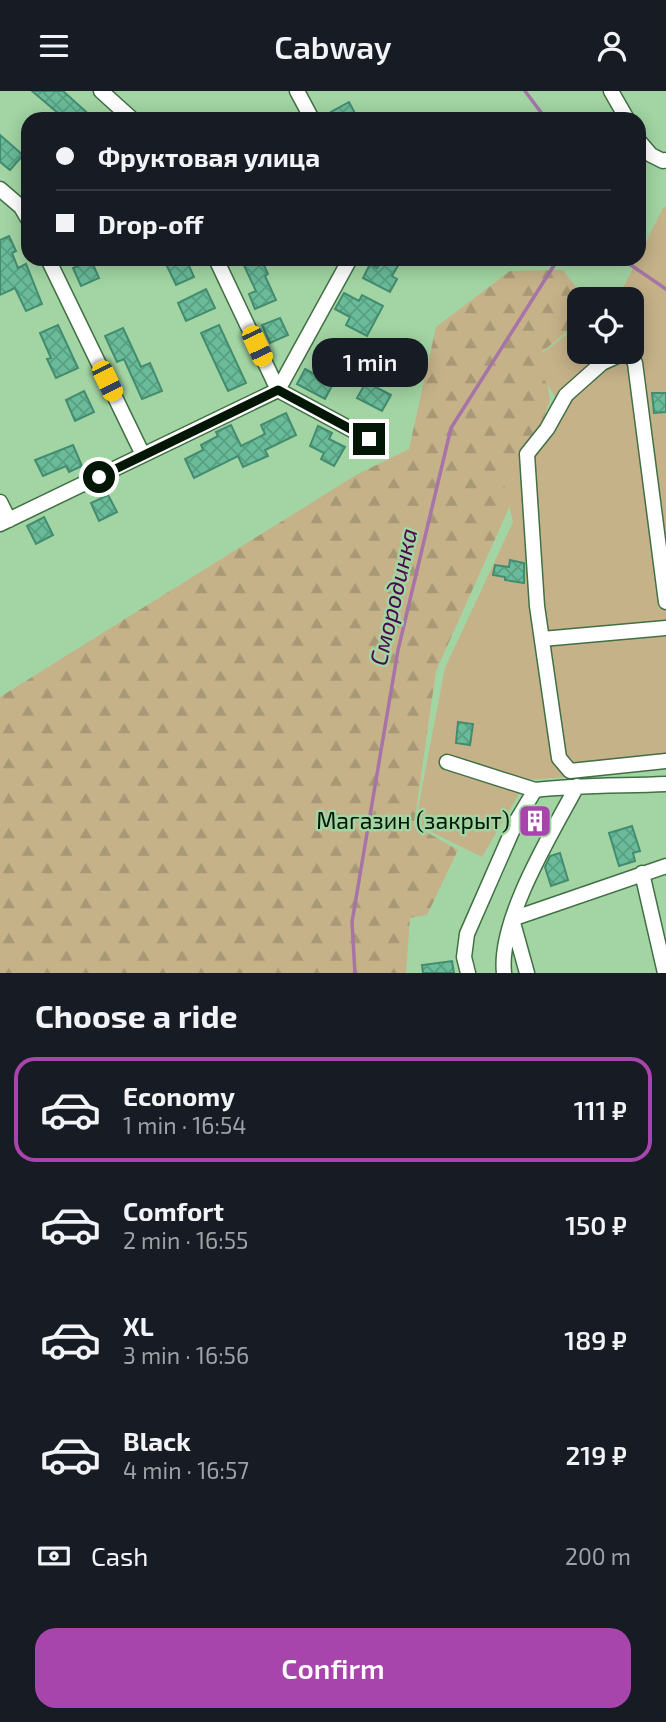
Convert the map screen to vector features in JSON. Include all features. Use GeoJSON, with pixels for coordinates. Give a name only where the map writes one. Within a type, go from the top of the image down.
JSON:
{"type":"FeatureCollection","features":[{"type":"Feature","properties":{"kind":"street"},"geometry":{"type":"LineString","coordinates":[[101,91],[124,112]]}},
{"type":"Feature","properties":{"kind":"street"},"geometry":{"type":"LineString","coordinates":[[297,91],[308,112]]}},
{"type":"Feature","properties":{"kind":"street"},"geometry":{"type":"LineString","coordinates":[[611,91],[623,112]]}},
{"type":"Feature","properties":{"kind":"street"},"geometry":{"type":"LineString","coordinates":[[646,149],[651,155],[666,160]]}},
{"type":"Feature","properties":{"kind":"street"},"geometry":{"type":"LineString","coordinates":[[0,189],[21,207]]}},
{"type":"Feature","properties":{"kind":"street"},"geometry":{"type":"LineString","coordinates":[[51,266],[143,455]]}},
{"type":"Feature","properties":{"kind":"street"},"geometry":{"type":"LineString","coordinates":[[219,266],[278,390],[369,439]]}},
{"type":"Feature","properties":{"kind":"street"},"geometry":{"type":"LineString","coordinates":[[0,502],[4,522],[278,390],[346,266]]}},
{"type":"Feature","properties":{"kind":"street"},"geometry":{"type":"LineString","coordinates":[[601,364],[566,395],[547,429],[527,454],[537,606],[559,758],[570,771],[666,761]]}},
{"type":"Feature","properties":{"kind":"street"},"geometry":{"type":"LineString","coordinates":[[635,364],[666,602]]}},
{"type":"Feature","properties":{"kind":"street"},"geometry":{"type":"LineString","coordinates":[[542,639],[666,628]]}},
{"type":"Feature","properties":{"kind":"street"},"geometry":{"type":"LineString","coordinates":[[447,762],[535,790],[666,783]]}},
{"type":"Feature","properties":{"kind":"street"},"geometry":{"type":"LineString","coordinates":[[504,973],[503,960],[512,919],[542,851],[577,786]]}},
{"type":"Feature","properties":{"kind":"street"},"geometry":{"type":"LineString","coordinates":[[468,973],[464,957],[467,934],[517,821],[535,790]]}},
{"type":"Feature","properties":{"kind":"street"},"geometry":{"type":"LineString","coordinates":[[512,919],[666,866]]}},
{"type":"Feature","properties":{"kind":"street"},"geometry":{"type":"LineString","coordinates":[[642,873],[665,973]]}},
{"type":"Feature","properties":{"kind":"street"},"geometry":{"type":"LineString","coordinates":[[512,919],[527,973]]}},
{"type":"Feature","properties":{"kind":"green space"},"geometry":{"type":"Polygon","coordinates":[[[666,207],[666,769],[527,780],[482,857],[415,824],[445,668],[513,522],[504,485],[556,398],[532,361],[567,334],[567,364],[644,364],[644,287],[624,287],[634,266],[646,266],[646,242],[663,208],[666,207]]]}},
{"type":"Feature","properties":{"kind":"green space"},"geometry":{"type":"Polygon","coordinates":[[[563,270],[576,287],[567,287],[567,332],[542,352],[550,400],[517,490],[436,671],[414,825],[458,850],[427,915],[410,918],[406,973],[0,973],[0,697],[356,475],[409,449],[436,327],[510,271],[563,270]]]}},
{"type":"Feature","properties":{"kind":"building"},"geometry":{"type":"Polygon","coordinates":[[[32,91],[63,91],[86,112],[57,112],[32,91]]]}},
{"type":"Feature","properties":{"kind":"building"},"geometry":{"type":"Polygon","coordinates":[[[349,102],[354,112],[331,112],[349,102]]]}},
{"type":"Feature","properties":{"kind":"building"},"geometry":{"type":"Polygon","coordinates":[[[0,135],[21,153],[21,157],[10,170],[0,162],[0,135]]]}},
{"type":"Feature","properties":{"kind":"building"},"geometry":{"type":"Polygon","coordinates":[[[9,236],[16,251],[12,253],[18,268],[27,266],[42,304],[26,311],[15,288],[0,295],[0,240],[9,236]]]}},
{"type":"Feature","properties":{"kind":"building"},"geometry":{"type":"Polygon","coordinates":[[[94,266],[99,278],[81,286],[73,268],[94,266]]]}},
{"type":"Feature","properties":{"kind":"building"},"geometry":{"type":"Polygon","coordinates":[[[167,266],[189,266],[194,277],[176,285],[167,266]]]}},
{"type":"Feature","properties":{"kind":"building"},"geometry":{"type":"Polygon","coordinates":[[[244,266],[264,266],[268,274],[265,276],[276,300],[255,309],[249,294],[256,291],[244,266]]]}},
{"type":"Feature","properties":{"kind":"building"},"geometry":{"type":"Polygon","coordinates":[[[369,266],[398,266],[392,276],[397,279],[390,292],[363,278],[369,266]]]}},
{"type":"Feature","properties":{"kind":"building"},"geometry":{"type":"Polygon","coordinates":[[[206,289],[215,308],[186,321],[178,303],[206,289]]]}},
{"type":"Feature","properties":{"kind":"building"},"geometry":{"type":"Polygon","coordinates":[[[344,293],[359,301],[362,295],[383,306],[367,336],[346,325],[350,317],[335,309],[344,293]]]}},
{"type":"Feature","properties":{"kind":"building"},"geometry":{"type":"Polygon","coordinates":[[[280,318],[288,335],[270,343],[262,325],[280,318]]]}},
{"type":"Feature","properties":{"kind":"building"},"geometry":{"type":"Polygon","coordinates":[[[58,325],[78,368],[56,378],[47,359],[51,358],[40,333],[58,325]]]}},
{"type":"Feature","properties":{"kind":"building"},"geometry":{"type":"Polygon","coordinates":[[[219,325],[246,383],[228,391],[201,333],[219,325]]]}},
{"type":"Feature","properties":{"kind":"building"},"geometry":{"type":"Polygon","coordinates":[[[123,328],[141,367],[150,363],[162,391],[142,399],[124,359],[117,362],[105,336],[123,328]]]}},
{"type":"Feature","properties":{"kind":"building"},"geometry":{"type":"Polygon","coordinates":[[[305,369],[333,384],[325,399],[297,384],[305,369]]]}},
{"type":"Feature","properties":{"kind":"building"},"geometry":{"type":"Polygon","coordinates":[[[366,382],[391,395],[382,411],[357,398],[366,382]]]}},
{"type":"Feature","properties":{"kind":"building"},"geometry":{"type":"Polygon","coordinates":[[[84,391],[94,412],[75,421],[66,400],[84,391]]]}},
{"type":"Feature","properties":{"kind":"building"},"geometry":{"type":"Polygon","coordinates":[[[652,393],[666,393],[666,412],[654,413],[652,393]]]}},
{"type":"Feature","properties":{"kind":"building"},"geometry":{"type":"Polygon","coordinates":[[[286,413],[296,435],[265,450],[268,456],[243,467],[238,456],[194,478],[185,459],[203,450],[201,445],[218,436],[216,432],[231,425],[241,446],[265,434],[261,425],[286,413]]]}},
{"type":"Feature","properties":{"kind":"building"},"geometry":{"type":"Polygon","coordinates":[[[318,426],[332,433],[329,439],[345,447],[334,466],[321,459],[324,453],[310,446],[318,426]]]}},
{"type":"Feature","properties":{"kind":"building"},"geometry":{"type":"Polygon","coordinates":[[[73,445],[82,466],[69,472],[66,466],[43,476],[35,460],[73,445]]]}},
{"type":"Feature","properties":{"kind":"building"},"geometry":{"type":"Polygon","coordinates":[[[108,495],[117,512],[99,521],[91,503],[108,495]]]}},
{"type":"Feature","properties":{"kind":"building"},"geometry":{"type":"Polygon","coordinates":[[[44,517],[53,535],[36,544],[27,526],[44,517]]]}},
{"type":"Feature","properties":{"kind":"building"},"geometry":{"type":"Polygon","coordinates":[[[510,560],[524,563],[524,583],[493,575],[495,565],[509,567],[510,560]]]}},
{"type":"Feature","properties":{"kind":"building"},"geometry":{"type":"Polygon","coordinates":[[[458,722],[473,724],[470,745],[456,743],[458,722]]]}},
{"type":"Feature","properties":{"kind":"building"},"geometry":{"type":"Polygon","coordinates":[[[632,826],[640,851],[633,853],[635,861],[619,866],[609,833],[632,826]]]}},
{"type":"Feature","properties":{"kind":"building"},"geometry":{"type":"Polygon","coordinates":[[[560,853],[568,880],[551,886],[545,867],[550,856],[560,853]]]}},
{"type":"Feature","properties":{"kind":"building"},"geometry":{"type":"Polygon","coordinates":[[[452,961],[454,973],[423,973],[422,965],[452,961]]]}},
{"type":"Feature","properties":{"kind":"waterway","name":"Смородинка"},"geometry":{"type":"LineString","coordinates":[[525,91],[541,112]]}},
{"type":"Feature","properties":{"kind":"waterway","name":"Смородинка"},"geometry":{"type":"LineString","coordinates":[[355,973],[352,922],[398,650],[451,428],[554,266]]}},
{"type":"Feature","properties":{"kind":"waterway"},"geometry":{"type":"LineString","coordinates":[[632,266],[666,289]]}},
{"type":"Feature","properties":{"kind":"place","name":"Магазин (закрыт)"},"geometry":{"type":"Point","coordinates":[535,821]}},
{"type":"Feature","properties":{"kind":"route"},"geometry":{"type":"LineString","coordinates":[[99,477],[278,390],[369,439]]}}]}
